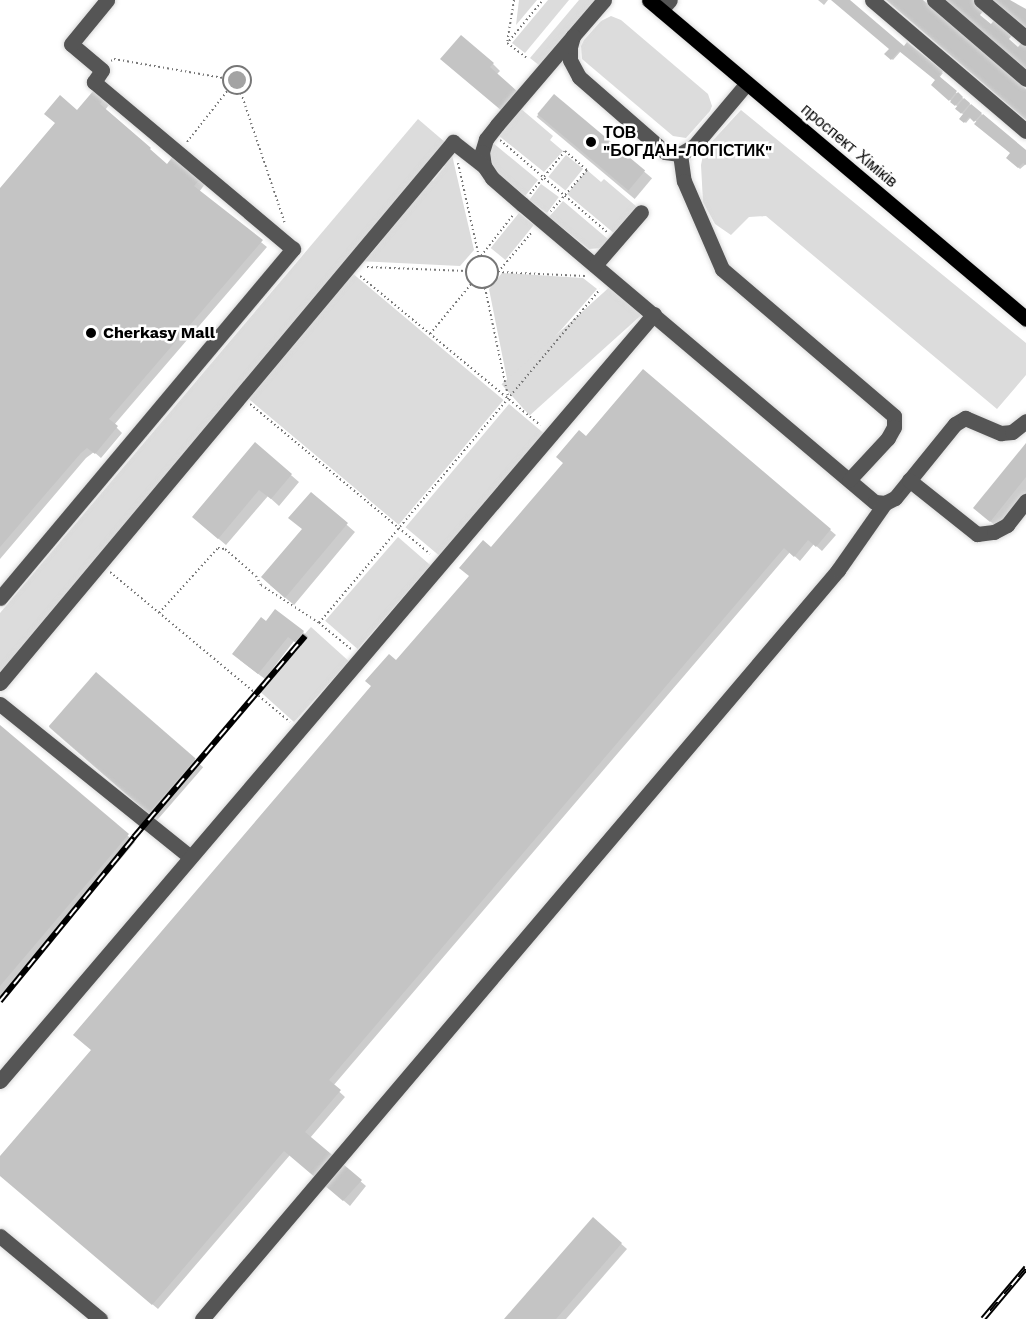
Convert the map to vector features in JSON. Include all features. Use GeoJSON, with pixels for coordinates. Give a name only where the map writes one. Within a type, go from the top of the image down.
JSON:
{"type":"FeatureCollection","features":[{"type":"Feature","properties":{"kind":"main road","name":"проспект Хіміків"},"geometry":{"type":"LineString","coordinates":[[660,3],[747,83],[1026,319]]}},
{"type":"Feature","properties":{"kind":"lane"},"geometry":{"type":"LineString","coordinates":[[0,598],[293,249],[94,82],[102,70],[71,44],[107,0]]}},
{"type":"Feature","properties":{"kind":"lane"},"geometry":{"type":"LineString","coordinates":[[484,166],[482,152],[491,132],[604,0]]}},
{"type":"Feature","properties":{"kind":"lane"},"geometry":{"type":"LineString","coordinates":[[872,0],[1026,131]]}},
{"type":"Feature","properties":{"kind":"lane"},"geometry":{"type":"LineString","coordinates":[[934,0],[1026,79]]}},
{"type":"Feature","properties":{"kind":"lane"},"geometry":{"type":"LineString","coordinates":[[981,0],[1026,38]]}},
{"type":"Feature","properties":{"kind":"lane"},"geometry":{"type":"LineString","coordinates":[[573,36],[570,60],[579,77],[665,152],[680,154],[694,147],[747,83]]}},
{"type":"Feature","properties":{"kind":"lane"},"geometry":{"type":"LineString","coordinates":[[0,683],[98,563],[453,142],[484,166],[492,178],[591,271],[610,278],[875,502],[885,503]]}},
{"type":"Feature","properties":{"kind":"lane"},"geometry":{"type":"LineString","coordinates":[[680,154],[688,191],[722,269],[894,416],[894,428],[888,438],[849,480]]}},
{"type":"Feature","properties":{"kind":"lane"},"geometry":{"type":"LineString","coordinates":[[591,271],[640,212]]}},
{"type":"Feature","properties":{"kind":"lane"},"geometry":{"type":"LineString","coordinates":[[0,1081],[654,314]]}},
{"type":"Feature","properties":{"kind":"lane"},"geometry":{"type":"LineString","coordinates":[[202,1319],[830,579],[885,503],[895,498],[955,424],[965,418],[1001,433],[1012,432],[1026,421]]}},
{"type":"Feature","properties":{"kind":"lane"},"geometry":{"type":"LineString","coordinates":[[909,480],[977,534],[994,532],[1007,525],[1026,501]]}},
{"type":"Feature","properties":{"kind":"lane"},"geometry":{"type":"LineString","coordinates":[[0,704],[190,857]]}},
{"type":"Feature","properties":{"kind":"lane"},"geometry":{"type":"LineString","coordinates":[[0,1236],[100,1319]]}},
{"type":"Feature","properties":{"kind":"path"},"geometry":{"type":"LineString","coordinates":[[507,43],[514,0]]}},
{"type":"Feature","properties":{"kind":"path"},"geometry":{"type":"LineString","coordinates":[[507,43],[543,0]]}},
{"type":"Feature","properties":{"kind":"path"},"geometry":{"type":"LineString","coordinates":[[507,43],[527,58]]}},
{"type":"Feature","properties":{"kind":"path"},"geometry":{"type":"LineString","coordinates":[[114,59],[223,78]]}},
{"type":"Feature","properties":{"kind":"path"},"geometry":{"type":"LineString","coordinates":[[223,78],[231,67],[239,66],[247,70],[250,83],[241,93]]}},
{"type":"Feature","properties":{"kind":"path"},"geometry":{"type":"LineString","coordinates":[[223,78],[228,90]]}},
{"type":"Feature","properties":{"kind":"path"},"geometry":{"type":"LineString","coordinates":[[178,153],[228,90]]}},
{"type":"Feature","properties":{"kind":"path"},"geometry":{"type":"LineString","coordinates":[[228,90],[241,93]]}},
{"type":"Feature","properties":{"kind":"path"},"geometry":{"type":"LineString","coordinates":[[241,93],[286,226]]}},
{"type":"Feature","properties":{"kind":"path"},"geometry":{"type":"LineString","coordinates":[[491,132],[616,240]]}},
{"type":"Feature","properties":{"kind":"path"},"geometry":{"type":"LineString","coordinates":[[453,142],[479,256]]}},
{"type":"Feature","properties":{"kind":"path"},"geometry":{"type":"LineString","coordinates":[[479,256],[491,259],[498,272],[495,281],[484,288],[471,284],[466,271],[472,260],[479,256]]}},
{"type":"Feature","properties":{"kind":"path"},"geometry":{"type":"LineString","coordinates":[[348,266],[466,271]]}},
{"type":"Feature","properties":{"kind":"path"},"geometry":{"type":"LineString","coordinates":[[348,266],[551,433]]}},
{"type":"Feature","properties":{"kind":"path"},"geometry":{"type":"LineString","coordinates":[[498,272],[591,271]]}},
{"type":"Feature","properties":{"kind":"path"},"geometry":{"type":"LineString","coordinates":[[320,623],[610,278]]}},
{"type":"Feature","properties":{"kind":"path"},"geometry":{"type":"LineString","coordinates":[[430,334],[471,284]]}},
{"type":"Feature","properties":{"kind":"path"},"geometry":{"type":"LineString","coordinates":[[484,288],[509,399]]}},
{"type":"Feature","properties":{"kind":"path"},"geometry":{"type":"LineString","coordinates":[[241,396],[442,564]]}},
{"type":"Feature","properties":{"kind":"path"},"geometry":{"type":"LineString","coordinates":[[159,613],[218,548],[225,549],[256,576],[261,585],[320,623],[360,658]]}},
{"type":"Feature","properties":{"kind":"path"},"geometry":{"type":"LineString","coordinates":[[98,563],[298,729]]}},
{"type":"Feature","properties":{"kind":"shaded area"},"geometry":{"type":"Polygon","coordinates":[[[519,0],[537,0],[516,25],[519,0]]]}},
{"type":"Feature","properties":{"kind":"shaded area"},"geometry":{"type":"Polygon","coordinates":[[[548,0],[569,0],[525,53],[512,43],[548,0]]]}},
{"type":"Feature","properties":{"kind":"shaded area"},"geometry":{"type":"Polygon","coordinates":[[[579,0],[595,0],[540,66],[530,58],[579,0]]]}},
{"type":"Feature","properties":{"kind":"shaded area"},"geometry":{"type":"Polygon","coordinates":[[[611,16],[621,20],[708,94],[712,106],[710,111],[686,138],[673,136],[582,59],[581,46],[584,40],[601,21],[611,16]]]}},
{"type":"Feature","properties":{"kind":"shaded area"},"geometry":{"type":"Polygon","coordinates":[[[233,71],[241,71],[246,76],[244,87],[233,89],[228,84],[228,76],[233,71]]]}},
{"type":"Feature","properties":{"kind":"shaded area"},"geometry":{"type":"Polygon","coordinates":[[[520,108],[553,136],[550,140],[563,151],[544,172],[498,135],[520,108]]]}},
{"type":"Feature","properties":{"kind":"shaded area"},"geometry":{"type":"Polygon","coordinates":[[[741,110],[1026,343],[1026,375],[997,409],[766,216],[749,217],[731,235],[715,224],[703,202],[701,165],[704,150],[741,110]]]}},
{"type":"Feature","properties":{"kind":"shaded area"},"geometry":{"type":"Polygon","coordinates":[[[418,119],[446,143],[0,676],[0,613],[418,119]]]}},
{"type":"Feature","properties":{"kind":"shaded area"},"geometry":{"type":"Polygon","coordinates":[[[493,143],[538,180],[525,196],[498,174],[490,162],[489,151],[493,143]]]}},
{"type":"Feature","properties":{"kind":"shaded area"},"geometry":{"type":"Polygon","coordinates":[[[452,155],[474,250],[460,266],[358,261],[366,251],[371,254],[383,239],[379,236],[386,227],[390,230],[402,216],[400,212],[408,201],[412,204],[423,190],[420,187],[428,179],[433,181],[445,166],[440,163],[452,155]]]}},
{"type":"Feature","properties":{"kind":"shaded area"},"geometry":{"type":"Polygon","coordinates":[[[566,155],[583,169],[565,191],[548,177],[566,155]]]}},
{"type":"Feature","properties":{"kind":"shaded area"},"geometry":{"type":"Polygon","coordinates":[[[587,170],[601,182],[604,179],[637,207],[615,234],[567,194],[587,170]]]}},
{"type":"Feature","properties":{"kind":"shaded area"},"geometry":{"type":"Polygon","coordinates":[[[541,184],[559,197],[547,213],[529,200],[541,184]]]}},
{"type":"Feature","properties":{"kind":"shaded area"},"geometry":{"type":"Polygon","coordinates":[[[563,201],[609,240],[602,248],[589,249],[549,217],[563,201]]]}},
{"type":"Feature","properties":{"kind":"shaded area"},"geometry":{"type":"Polygon","coordinates":[[[519,213],[534,225],[505,260],[491,248],[519,213]]]}},
{"type":"Feature","properties":{"kind":"shaded area"},"geometry":{"type":"Polygon","coordinates":[[[351,272],[503,400],[399,525],[246,397],[351,272]]]}},
{"type":"Feature","properties":{"kind":"shaded area"},"geometry":{"type":"Polygon","coordinates":[[[502,273],[583,278],[597,289],[509,389],[489,289],[502,273]]]}},
{"type":"Feature","properties":{"kind":"shaded area"},"geometry":{"type":"Polygon","coordinates":[[[613,284],[641,315],[530,416],[502,384],[613,284]]]}},
{"type":"Feature","properties":{"kind":"shaded area"},"geometry":{"type":"Polygon","coordinates":[[[509,404],[543,433],[440,556],[406,527],[509,404]]]}},
{"type":"Feature","properties":{"kind":"shaded area"},"geometry":{"type":"Polygon","coordinates":[[[398,537],[430,565],[358,649],[325,621],[398,537]]]}},
{"type":"Feature","properties":{"kind":"shaded area"},"geometry":{"type":"Polygon","coordinates":[[[311,627],[349,661],[294,722],[256,688],[311,627]]]}},
{"type":"Feature","properties":{"kind":"building"},"geometry":{"type":"Polygon","coordinates":[[[831,0],[850,0],[904,46],[907,42],[943,71],[939,76],[957,91],[949,101],[931,85],[935,80],[899,51],[891,60],[884,54],[889,49],[831,0]]]}},
{"type":"Feature","properties":{"kind":"building"},"geometry":{"type":"Polygon","coordinates":[[[886,0],[923,0],[1026,89],[1026,120],[886,0]]]}},
{"type":"Feature","properties":{"kind":"building"},"geometry":{"type":"Polygon","coordinates":[[[945,0],[974,0],[985,9],[980,15],[991,24],[996,18],[1014,33],[1009,39],[1018,47],[1023,41],[1026,44],[1026,69],[945,0]]]}},
{"type":"Feature","properties":{"kind":"building"},"geometry":{"type":"Polygon","coordinates":[[[992,0],[1010,0],[1026,9],[1026,29],[992,0]]]}},
{"type":"Feature","properties":{"kind":"building"},"geometry":{"type":"Polygon","coordinates":[[[461,35],[494,63],[490,67],[518,92],[502,111],[440,59],[461,35]]]}},
{"type":"Feature","properties":{"kind":"building","name":"Cherkasy Mall"},"geometry":{"type":"Polygon","coordinates":[[[94,90],[104,99],[100,104],[150,149],[167,164],[174,155],[201,178],[194,186],[263,240],[109,419],[118,426],[95,454],[87,448],[81,453],[0,547],[0,188],[55,123],[44,114],[60,95],[77,110],[94,90]]]}},
{"type":"Feature","properties":{"kind":"building"},"geometry":{"type":"Polygon","coordinates":[[[958,92],[963,97],[955,106],[950,102],[958,92]]]}},
{"type":"Feature","properties":{"kind":"building","name":"ТОВ \"БОГДАН-ЛОГІСТИК\""},"geometry":{"type":"Polygon","coordinates":[[[554,94],[645,170],[628,190],[537,114],[554,94]]]}},
{"type":"Feature","properties":{"kind":"building"},"geometry":{"type":"Polygon","coordinates":[[[964,98],[970,103],[961,114],[955,109],[964,98]]]}},
{"type":"Feature","properties":{"kind":"building"},"geometry":{"type":"Polygon","coordinates":[[[971,104],[982,113],[974,122],[969,117],[964,123],[959,119],[971,104]]]}},
{"type":"Feature","properties":{"kind":"building"},"geometry":{"type":"Polygon","coordinates":[[[983,114],[1026,150],[1026,165],[1023,163],[1018,168],[1006,158],[1010,153],[974,124],[983,114]]]}},
{"type":"Feature","properties":{"kind":"building"},"geometry":{"type":"Polygon","coordinates":[[[643,369],[831,529],[816,547],[808,540],[794,557],[784,548],[329,1080],[341,1090],[305,1132],[362,1180],[343,1201],[284,1151],[152,1305],[0,1176],[0,1156],[91,1050],[73,1035],[371,686],[365,681],[389,654],[396,660],[469,576],[459,568],[483,540],[491,547],[563,463],[556,457],[579,430],[586,436],[643,369]]]}},
{"type":"Feature","properties":{"kind":"building"},"geometry":{"type":"Polygon","coordinates":[[[255,442],[292,474],[271,499],[259,490],[218,539],[192,517],[255,442]]]}},
{"type":"Feature","properties":{"kind":"building"},"geometry":{"type":"Polygon","coordinates":[[[1026,443],[1026,477],[990,522],[973,508],[1026,443]]]}},
{"type":"Feature","properties":{"kind":"building"},"geometry":{"type":"Polygon","coordinates":[[[311,492],[348,523],[285,598],[261,577],[302,529],[288,518],[311,492]]]}},
{"type":"Feature","properties":{"kind":"building"},"geometry":{"type":"Polygon","coordinates":[[[275,609],[304,631],[295,642],[288,637],[258,674],[232,654],[261,617],[266,621],[275,609]]]}},
{"type":"Feature","properties":{"kind":"building"},"geometry":{"type":"Polygon","coordinates":[[[96,672],[196,759],[148,813],[49,726],[96,672]]]}},
{"type":"Feature","properties":{"kind":"building"},"geometry":{"type":"Polygon","coordinates":[[[0,725],[129,834],[0,986],[0,725]]]}},
{"type":"Feature","properties":{"kind":"building"},"geometry":{"type":"Polygon","coordinates":[[[593,1217],[622,1243],[556,1319],[504,1319],[593,1217]]]}},
{"type":"Feature","properties":{"kind":"railway"},"geometry":{"type":"LineString","coordinates":[[0,1001],[134,837],[305,636]]}},
{"type":"Feature","properties":{"kind":"railway"},"geometry":{"type":"LineString","coordinates":[[983,1319],[1026,1268]]}},
{"type":"Feature","properties":{"kind":"place","name":"ТОВ \"БОГДАН-ЛОГІСТИК\""},"geometry":{"type":"Point","coordinates":[591,142]}},
{"type":"Feature","properties":{"kind":"place","name":"Cherkasy Mall"},"geometry":{"type":"Point","coordinates":[91,333]}}]}
